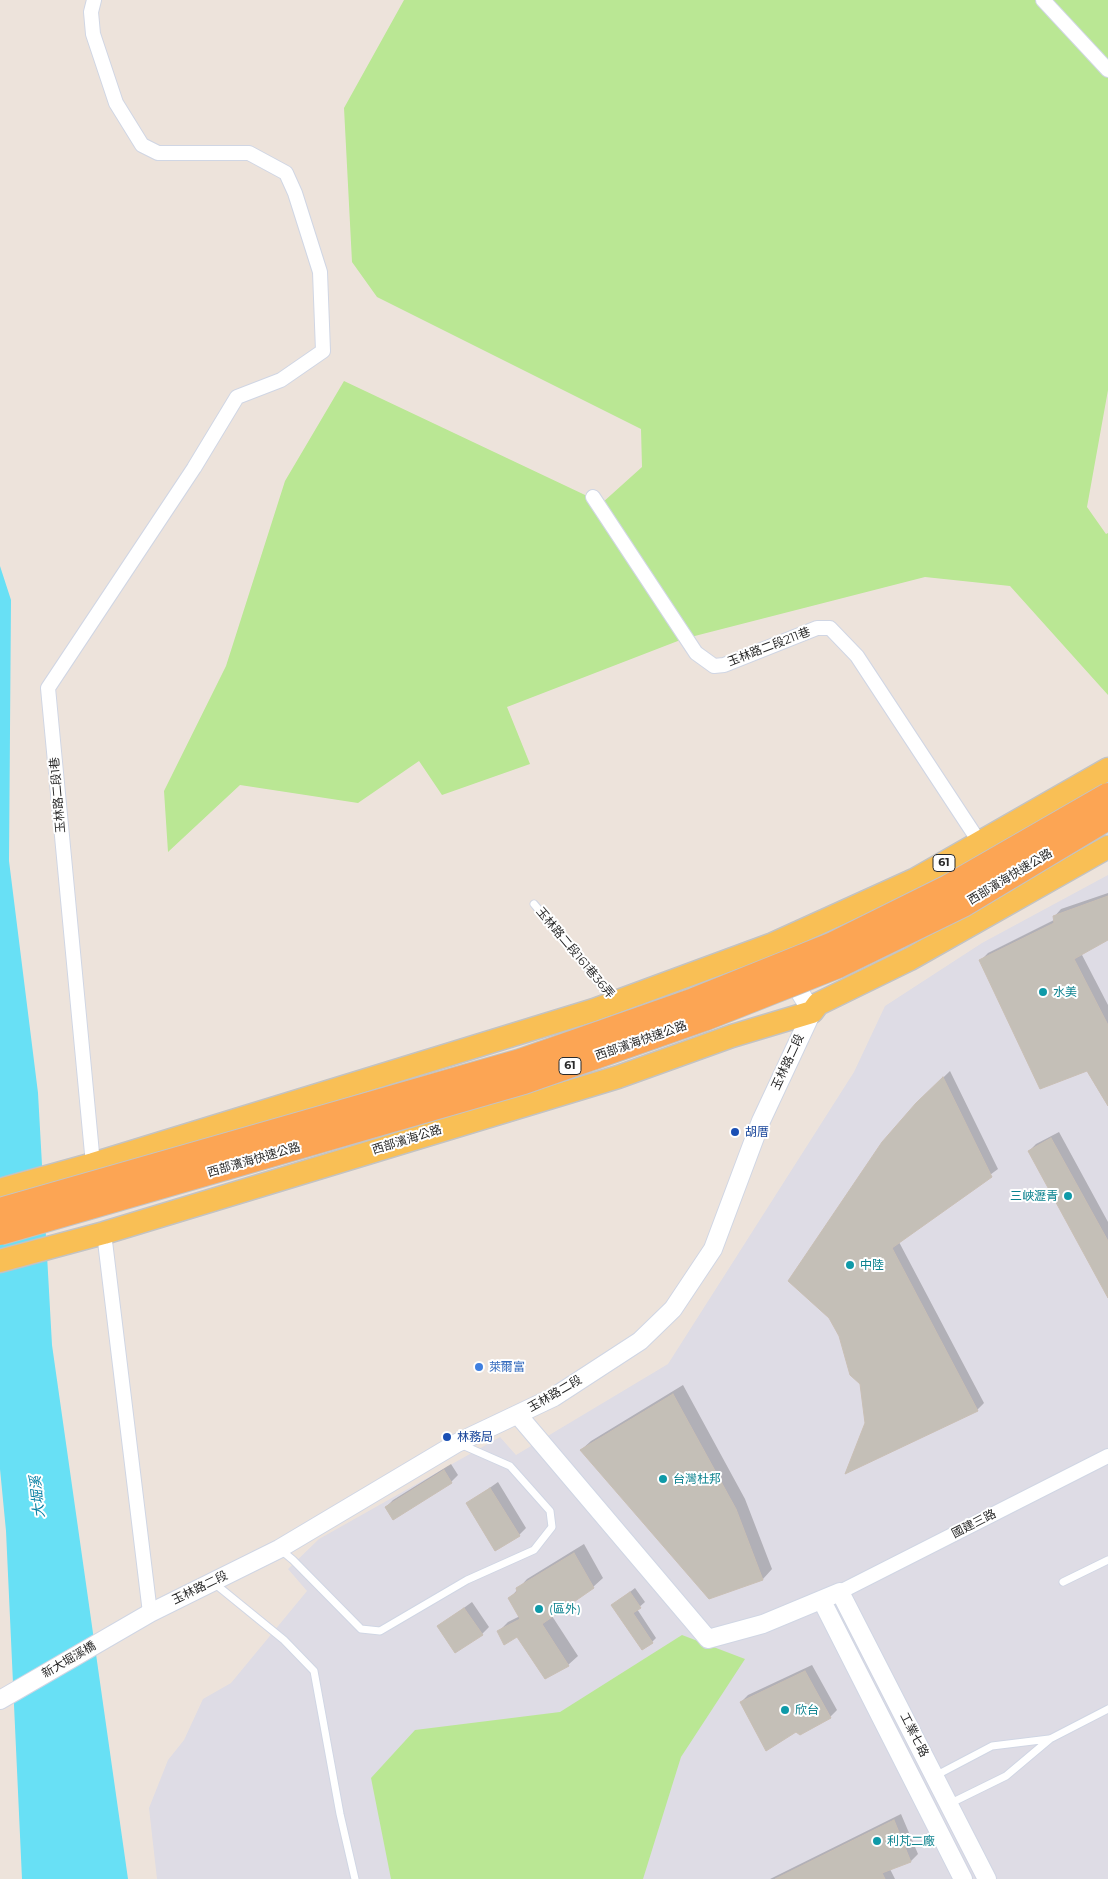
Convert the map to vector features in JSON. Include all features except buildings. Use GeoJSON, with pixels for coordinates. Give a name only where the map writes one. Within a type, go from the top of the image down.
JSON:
{"type":"FeatureCollection","features":[{"type":"Feature","properties":{"kind":"highway","name":"西部濱海快速公路"},"geometry":{"type":"LineString","coordinates":[[0,1210],[520,1061],[694,1000],[831,945],[890,916],[948,887],[1108,795]]}},
{"type":"Feature","properties":{"kind":"highway","name":"西部濱海快速公路"},"geometry":{"type":"LineString","coordinates":[[0,1233],[524,1082],[704,1019],[838,966],[964,905],[1108,818]]}},
{"type":"Feature","properties":{"kind":"main road","name":"61"},"geometry":{"type":"LineString","coordinates":[[0,1190],[93,1164],[616,1002],[644,1001],[914,880],[1108,769]]}},
{"type":"Feature","properties":{"kind":"main road","name":"玉林路二段"},"geometry":{"type":"LineString","coordinates":[[812,1012],[818,1004],[910,959],[1108,847]]}},
{"type":"Feature","properties":{"kind":"main road","name":"西部濱海公路"},"geometry":{"type":"LineString","coordinates":[[0,1261],[104,1233],[618,1077],[732,1036],[812,1012]]}},
{"type":"Feature","properties":{"kind":"street","name":"玉林路二段1巷"},"geometry":{"type":"LineString","coordinates":[[93,1164],[48,688],[194,468],[237,397],[281,380],[323,351],[320,272],[295,193],[286,173],[248,153],[158,153],[142,145],[116,103],[93,34],[92,12],[94,0]]}},
{"type":"Feature","properties":{"kind":"street"},"geometry":{"type":"LineString","coordinates":[[1043,0],[1108,70]]}},
{"type":"Feature","properties":{"kind":"street","name":"玉林路二段211巷"},"geometry":{"type":"LineString","coordinates":[[593,497],[696,653],[714,666],[724,665],[817,628],[830,628],[857,656],[980,843]]}},
{"type":"Feature","properties":{"kind":"street"},"geometry":{"type":"LineString","coordinates":[[773,944],[785,977],[812,1012]]}},
{"type":"Feature","properties":{"kind":"street","name":"玉林路二段"},"geometry":{"type":"LineString","coordinates":[[144,1616],[279,1549],[457,1443],[554,1397],[640,1341],[673,1309],[713,1249],[760,1121],[812,1012]]}},
{"type":"Feature","properties":{"kind":"street"},"geometry":{"type":"LineString","coordinates":[[104,1233],[144,1616]]}},
{"type":"Feature","properties":{"kind":"street"},"geometry":{"type":"LineString","coordinates":[[518,1415],[708,1639],[763,1624],[840,1592]]}},
{"type":"Feature","properties":{"kind":"street","name":"國建三路"},"geometry":{"type":"LineString","coordinates":[[840,1592],[1108,1456]]}},
{"type":"Feature","properties":{"kind":"street","name":"工業七路"},"geometry":{"type":"LineString","coordinates":[[840,1592],[987,1879]]}},
{"type":"Feature","properties":{"kind":"street","name":"工業七路"},"geometry":{"type":"LineString","coordinates":[[822,1601],[962,1879]]}},
{"type":"Feature","properties":{"kind":"street","name":"新大堀溪橋"},"geometry":{"type":"LineString","coordinates":[[0,1700],[144,1616]]}},
{"type":"Feature","properties":{"kind":"lane","name":"玉林路二段161巷36弄"},"geometry":{"type":"LineString","coordinates":[[534,904],[616,1002]]}},
{"type":"Feature","properties":{"kind":"lane"},"geometry":{"type":"LineString","coordinates":[[644,1001],[652,1026]]}},
{"type":"Feature","properties":{"kind":"lane"},"geometry":{"type":"LineString","coordinates":[[279,1549],[293,1560],[361,1629],[380,1631],[467,1580],[534,1550],[552,1528],[550,1511],[510,1466],[457,1443]]}},
{"type":"Feature","properties":{"kind":"lane"},"geometry":{"type":"LineString","coordinates":[[1063,1582],[1108,1560]]}},
{"type":"Feature","properties":{"kind":"lane"},"geometry":{"type":"LineString","coordinates":[[213,1582],[284,1640],[314,1671],[340,1814],[355,1879]]}},
{"type":"Feature","properties":{"kind":"lane"},"geometry":{"type":"LineString","coordinates":[[949,1804],[1006,1776],[1050,1739],[1108,1709]]}},
{"type":"Feature","properties":{"kind":"lane"},"geometry":{"type":"LineString","coordinates":[[935,1776],[992,1746],[1050,1739]]}},
{"type":"Feature","properties":{"kind":"shaded area"},"geometry":{"type":"Polygon","coordinates":[[[1108,875],[1108,1879],[157,1879],[149,1808],[168,1760],[184,1740],[203,1699],[231,1683],[307,1591],[288,1569],[319,1539],[500,1437],[516,1455],[668,1364],[854,1072],[885,1006],[982,943],[1108,875]]]}},
{"type":"Feature","properties":{"kind":"green space"},"geometry":{"type":"Polygon","coordinates":[[[404,0],[1108,0],[1108,390],[1087,507],[1106,534],[1108,533],[1108,695],[1010,586],[925,577],[683,639],[507,707],[530,764],[442,795],[419,761],[358,803],[240,785],[168,852],[164,791],[226,666],[285,481],[344,381],[602,503],[642,467],[641,429],[377,297],[352,262],[344,108],[404,0]]]}},
{"type":"Feature","properties":{"kind":"green space"},"geometry":{"type":"Polygon","coordinates":[[[682,1635],[745,1659],[681,1757],[643,1879],[391,1879],[371,1778],[415,1730],[560,1712],[682,1635]]]}},
{"type":"Feature","properties":{"kind":"water","name":"大堀溪"},"geometry":{"type":"Polygon","coordinates":[[[0,566],[11,600],[9,861],[38,1093],[52,1345],[128,1879],[22,1879],[6,1531],[0,1469],[0,566]]]}},
{"type":"Feature","properties":{"kind":"place","name":"水美"},"geometry":{"type":"Point","coordinates":[1043,992]}},
{"type":"Feature","properties":{"kind":"place","name":"胡厝"},"geometry":{"type":"Point","coordinates":[735,1132]}},
{"type":"Feature","properties":{"kind":"place","name":"三峽瀝青"},"geometry":{"type":"Point","coordinates":[1068,1196]}},
{"type":"Feature","properties":{"kind":"place","name":"中陸"},"geometry":{"type":"Point","coordinates":[850,1265]}},
{"type":"Feature","properties":{"kind":"place","name":"萊爾富"},"geometry":{"type":"Point","coordinates":[479,1367]}},
{"type":"Feature","properties":{"kind":"place","name":"林務局"},"geometry":{"type":"Point","coordinates":[447,1437]}},
{"type":"Feature","properties":{"kind":"place","name":"台灣杜邦"},"geometry":{"type":"Point","coordinates":[663,1479]}},
{"type":"Feature","properties":{"kind":"place","name":"(區外)"},"geometry":{"type":"Point","coordinates":[539,1609]}},
{"type":"Feature","properties":{"kind":"place","name":"欣台"},"geometry":{"type":"Point","coordinates":[785,1710]}},
{"type":"Feature","properties":{"kind":"place","name":"利芃二廠"},"geometry":{"type":"Point","coordinates":[877,1841]}}]}
